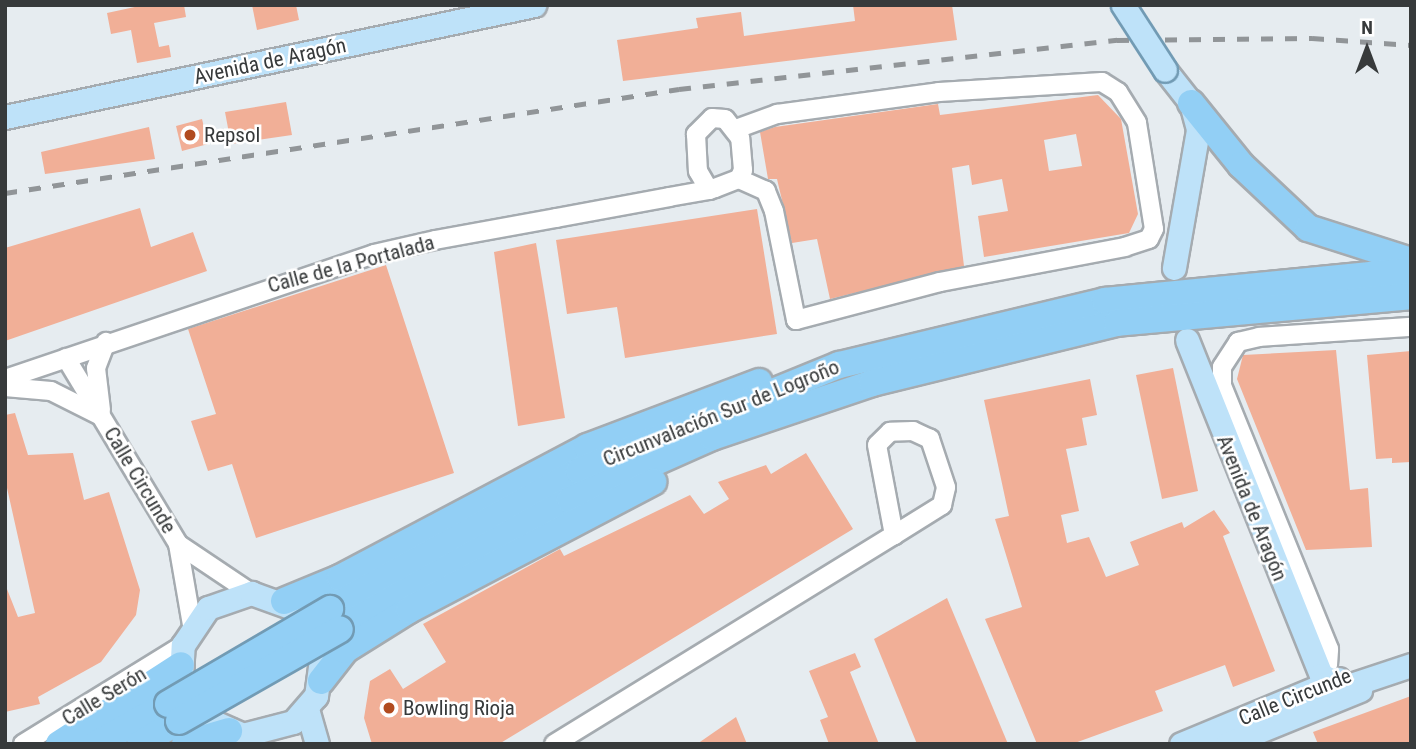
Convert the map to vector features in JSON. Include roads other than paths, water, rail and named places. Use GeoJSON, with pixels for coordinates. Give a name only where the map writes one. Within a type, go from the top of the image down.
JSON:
{"type":"FeatureCollection","features":[{"type":"Feature","properties":{"kind":"highway"},"geometry":{"type":"LineString","coordinates":[[1191,103],[1241,165],[1308,228],[1411,261]]}},
{"type":"Feature","properties":{"kind":"highway","name":"Circunvalación Sur de Logroño"},"geometry":{"type":"LineString","coordinates":[[140,744],[177,723],[335,619],[579,471],[839,365],[1105,301],[1411,271]]}},
{"type":"Feature","properties":{"kind":"highway","name":"Circunvalación Sur de Logroño"},"geometry":{"type":"LineString","coordinates":[[335,619],[520,525],[658,460],[779,413],[928,371],[1117,323],[1411,296]]}},
{"type":"Feature","properties":{"kind":"highway"},"geometry":{"type":"LineString","coordinates":[[291,605],[650,418],[737,386],[839,365]]}},
{"type":"Feature","properties":{"kind":"highway"},"geometry":{"type":"LineString","coordinates":[[321,681],[345,650],[505,555],[721,449],[928,371]]}},
{"type":"Feature","properties":{"kind":"highway"},"geometry":{"type":"LineString","coordinates":[[59,744],[184,653]]}},
{"type":"Feature","properties":{"kind":"highway"},"geometry":{"type":"LineString","coordinates":[[177,723],[218,725]]}},
{"type":"Feature","properties":{"kind":"highway","name":"Circunvalación Sur de Logroño"},"geometry":{"type":"LineString","coordinates":[[96,744],[177,723]]}},
{"type":"Feature","properties":{"kind":"main road","name":"Avenida de Aragón"},"geometry":{"type":"LineString","coordinates":[[5,117],[463,12],[534,5]]}},
{"type":"Feature","properties":{"kind":"main road"},"geometry":{"type":"LineString","coordinates":[[1123,5],[1165,70],[1191,103],[1196,167],[1174,268],[1182,122],[1165,70]]}},
{"type":"Feature","properties":{"kind":"main road","name":"Avenida de Aragón"},"geometry":{"type":"LineString","coordinates":[[1186,340],[1328,674]]}},
{"type":"Feature","properties":{"kind":"main road"},"geometry":{"type":"LineString","coordinates":[[184,653],[228,597],[251,593],[291,605]]}},
{"type":"Feature","properties":{"kind":"main road"},"geometry":{"type":"LineString","coordinates":[[218,725],[262,739],[293,722],[307,709],[321,681],[322,652]]}},
{"type":"Feature","properties":{"kind":"main road","name":"Calle Circunde"},"geometry":{"type":"LineString","coordinates":[[1181,744],[1328,674],[1411,653]]}},
{"type":"Feature","properties":{"kind":"main road"},"geometry":{"type":"LineString","coordinates":[[1249,734],[1321,695],[1328,674],[1345,687],[1411,664]]}},
{"type":"Feature","properties":{"kind":"main road","name":"Calle Circunde"},"geometry":{"type":"LineString","coordinates":[[1227,744],[1411,672]]}},
{"type":"Feature","properties":{"kind":"main road"},"geometry":{"type":"LineString","coordinates":[[307,709],[317,744]]}},
{"type":"Feature","properties":{"kind":"street"},"geometry":{"type":"LineString","coordinates":[[709,190],[698,171],[696,134],[712,118],[736,129],[777,114],[939,92],[1102,82],[1118,92],[1137,122],[1149,170],[1150,237]]}},
{"type":"Feature","properties":{"kind":"street"},"geometry":{"type":"LineString","coordinates":[[736,129],[744,155],[739,179],[766,191],[775,211],[796,320],[1174,230]]}},
{"type":"Feature","properties":{"kind":"street","name":"Calle de la Portalada"},"geometry":{"type":"LineString","coordinates":[[5,380],[106,342],[374,254],[709,190],[739,179]]}},
{"type":"Feature","properties":{"kind":"street"},"geometry":{"type":"LineString","coordinates":[[1328,674],[1329,649],[1222,386],[1222,367],[1238,342],[1259,337],[1411,327]]}},
{"type":"Feature","properties":{"kind":"street","name":"Calle Circunde"},"geometry":{"type":"LineString","coordinates":[[102,417],[96,368],[106,342]]}},
{"type":"Feature","properties":{"kind":"street","name":"Calle Circunde"},"geometry":{"type":"LineString","coordinates":[[66,358],[178,544],[251,593]]}},
{"type":"Feature","properties":{"kind":"street","name":"Calle Circunde"},"geometry":{"type":"LineString","coordinates":[[5,387],[51,391],[102,417]]}},
{"type":"Feature","properties":{"kind":"street"},"geometry":{"type":"LineString","coordinates":[[554,744],[894,535],[942,505],[946,487],[930,439],[913,431],[890,432],[877,445],[894,535]]}},
{"type":"Feature","properties":{"kind":"street","name":"Calle Circunde"},"geometry":{"type":"LineString","coordinates":[[178,544],[184,653]]}},
{"type":"Feature","properties":{"kind":"street","name":"Calle Serón"},"geometry":{"type":"LineString","coordinates":[[23,744],[184,653]]}},
{"type":"Feature","properties":{"kind":"railway"},"geometry":{"type":"LineString","coordinates":[[5,193],[679,89],[1117,40],[1312,38],[1411,45]]}},
{"type":"Feature","properties":{"kind":"place","name":"Repsol"},"geometry":{"type":"Point","coordinates":[190,135]}},
{"type":"Feature","properties":{"kind":"place","name":"Bowling Rioja"},"geometry":{"type":"Point","coordinates":[389,708]}}]}
